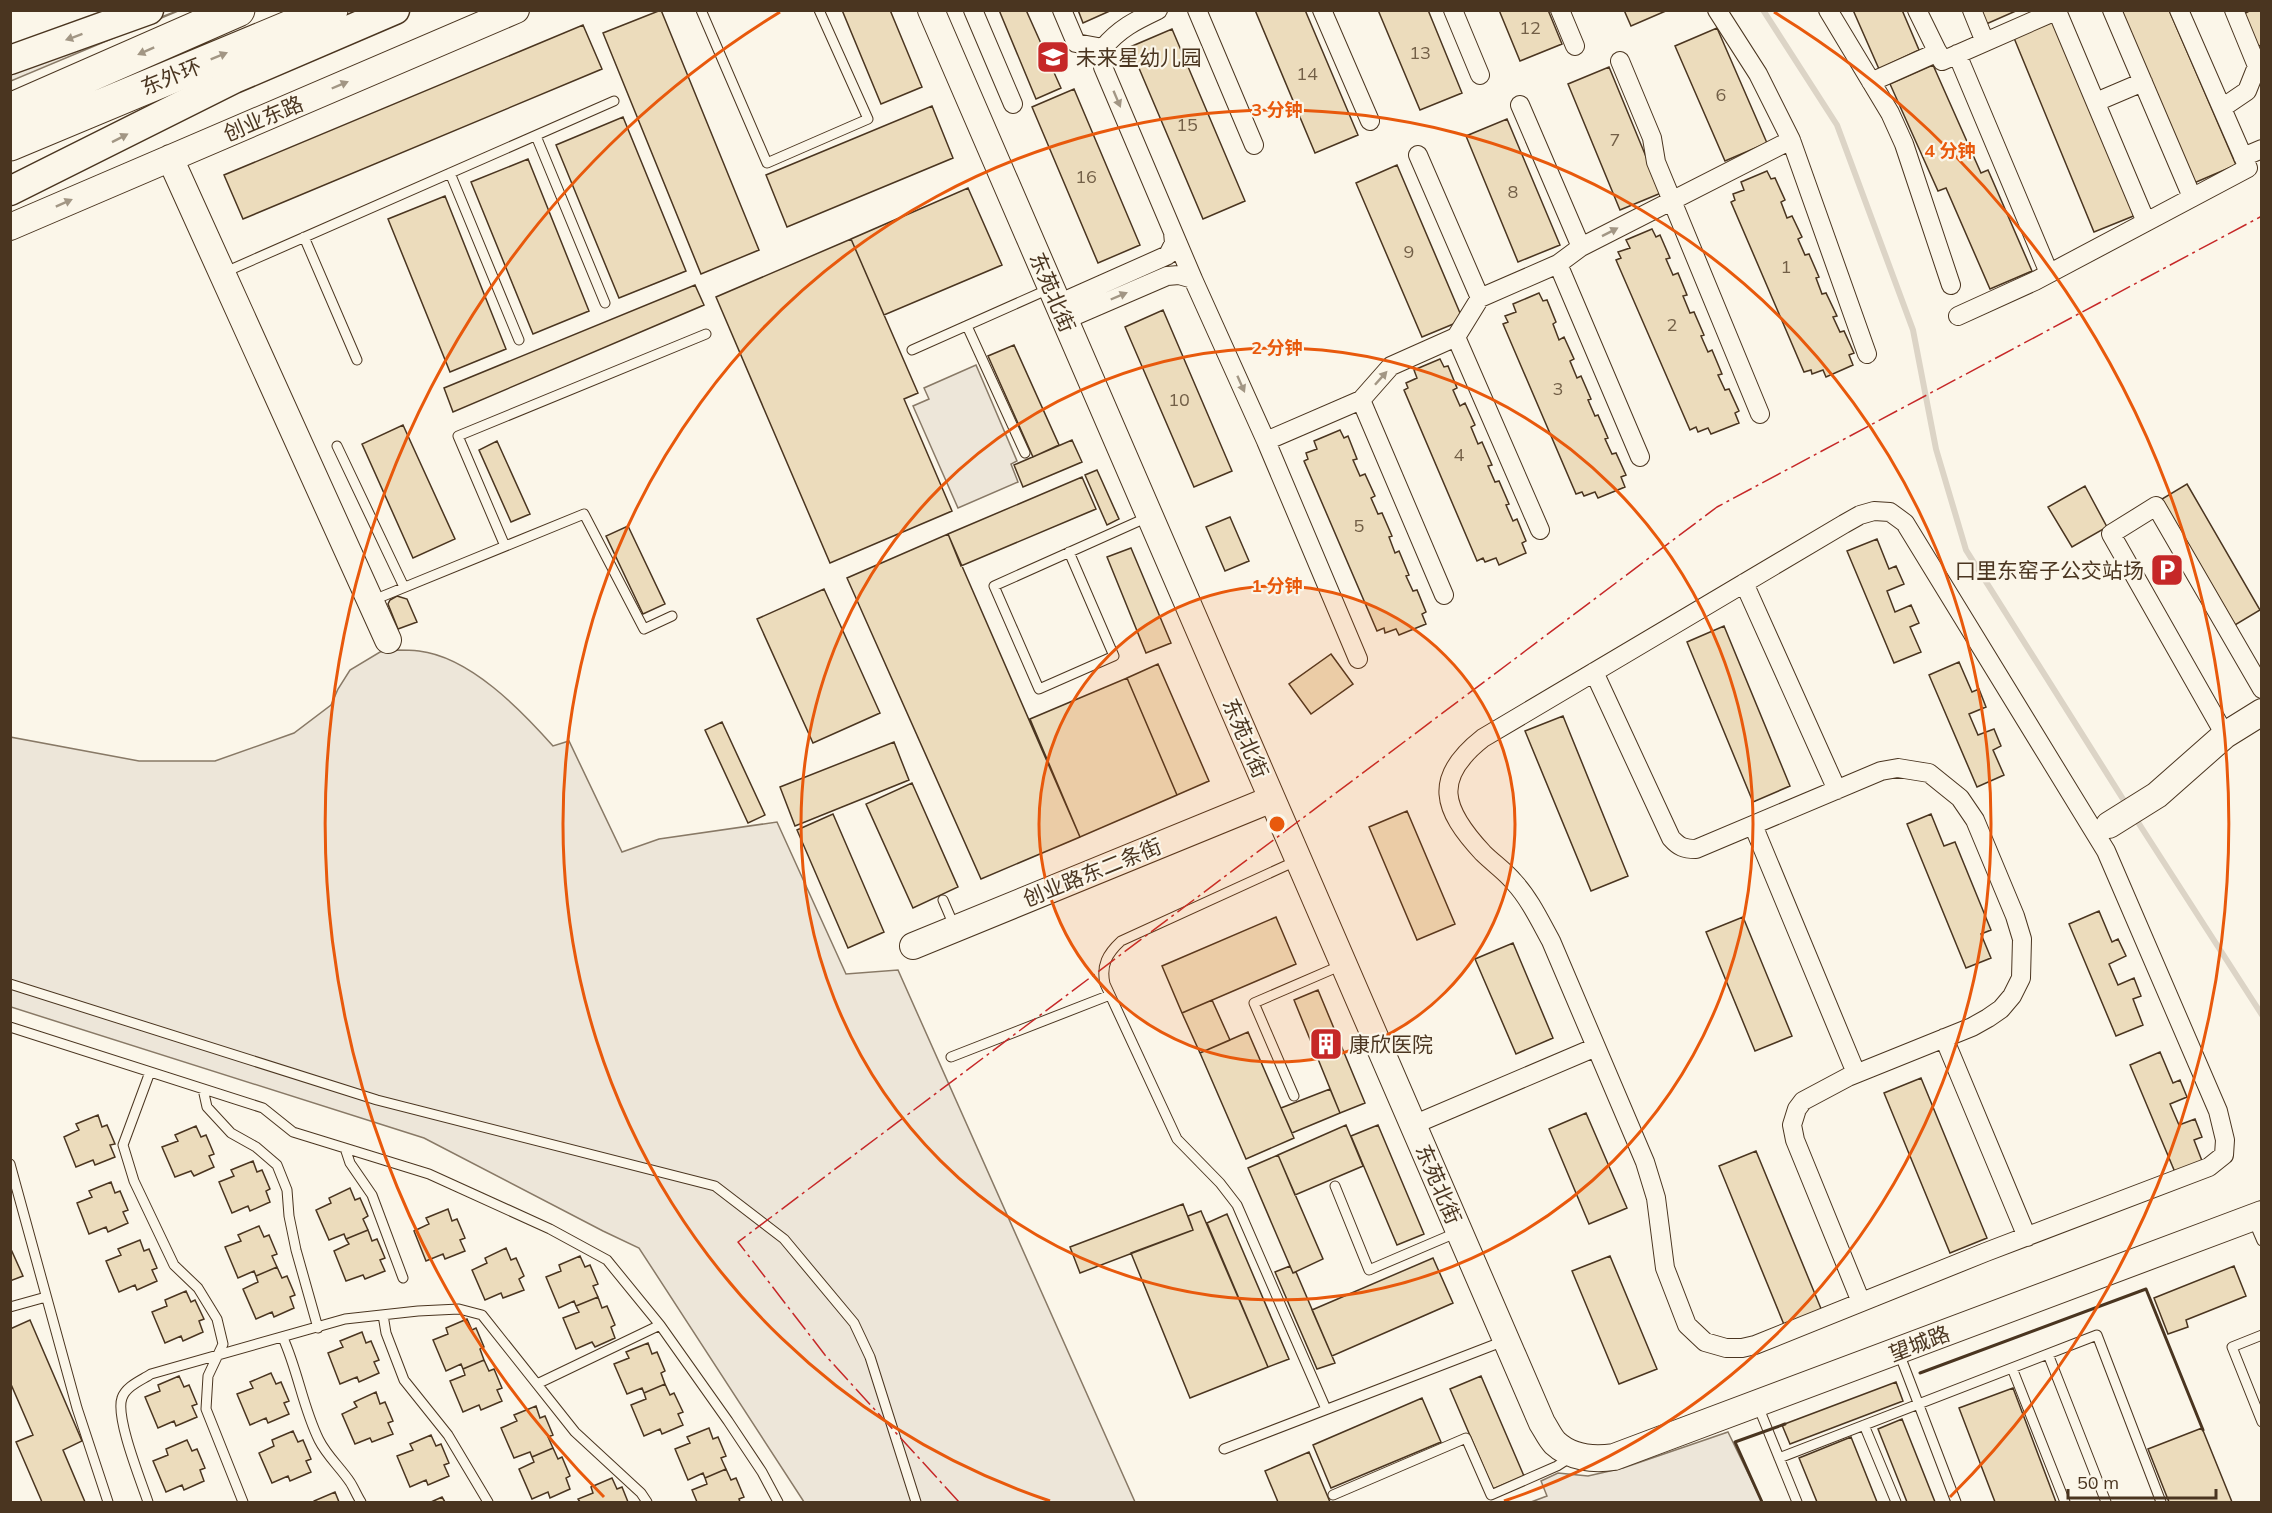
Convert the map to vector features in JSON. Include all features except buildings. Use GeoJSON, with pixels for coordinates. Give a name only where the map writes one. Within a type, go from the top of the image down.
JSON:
{"type":"FeatureCollection","features":[{"type":"Feature","properties":{"kind":"highway","name":"东外环"},"geometry":{"type":"LineString","coordinates":[[10,110],[238,10]]}},
{"type":"Feature","properties":{"kind":"highway","name":"东外环"},"geometry":{"type":"LineString","coordinates":[[10,144],[331,10]]}},
{"type":"Feature","properties":{"kind":"main road"},"geometry":{"type":"LineString","coordinates":[[10,60],[149,10]]}},
{"type":"Feature","properties":{"kind":"main road"},"geometry":{"type":"LineString","coordinates":[[10,191],[234,79],[395,10]]}},
{"type":"Feature","properties":{"kind":"main road","name":"创业东路"},"geometry":{"type":"LineString","coordinates":[[10,227],[516,10]]}},
{"type":"Feature","properties":{"kind":"main road","name":"东苑北街"},"geometry":{"type":"LineString","coordinates":[[931,10],[1542,1423],[1554,1443],[1574,1454]]}},
{"type":"Feature","properties":{"kind":"main road"},"geometry":{"type":"LineString","coordinates":[[170,158],[388,640]]}},
{"type":"Feature","properties":{"kind":"main road"},"geometry":{"type":"LineString","coordinates":[[2103,830],[2157,795],[2225,735],[2262,712]]}},
{"type":"Feature","properties":{"kind":"main road","name":"创业路东二条街"},"geometry":{"type":"LineString","coordinates":[[913,946],[1272,799]]}},
{"type":"Feature","properties":{"kind":"main road","name":"望城路"},"geometry":{"type":"LineString","coordinates":[[1574,1454],[1593,1460],[1614,1458],[2257,1216]]}},
{"type":"Feature","properties":{"kind":"street"},"geometry":{"type":"LineString","coordinates":[[973,10],[1013,104]]}},
{"type":"Feature","properties":{"kind":"street"},"geometry":{"type":"LineString","coordinates":[[1062,10],[1076,44],[1103,48]]}},
{"type":"Feature","properties":{"kind":"street"},"geometry":{"type":"LineString","coordinates":[[1197,10],[1254,145]]}},
{"type":"Feature","properties":{"kind":"street"},"geometry":{"type":"LineString","coordinates":[[1322,10],[1370,121]]}},
{"type":"Feature","properties":{"kind":"street"},"geometry":{"type":"LineString","coordinates":[[1453,10],[1480,75]]}},
{"type":"Feature","properties":{"kind":"street"},"geometry":{"type":"LineString","coordinates":[[1560,10],[1575,46]]}},
{"type":"Feature","properties":{"kind":"street"},"geometry":{"type":"LineString","coordinates":[[1717,10],[1758,74],[1791,140],[1867,354]]}},
{"type":"Feature","properties":{"kind":"street"},"geometry":{"type":"LineString","coordinates":[[1828,10],[1890,113],[1905,144],[1951,285]]}},
{"type":"Feature","properties":{"kind":"street"},"geometry":{"type":"LineString","coordinates":[[1917,10],[1942,61],[2051,12],[2096,102],[2146,222]]}},
{"type":"Feature","properties":{"kind":"street"},"geometry":{"type":"LineString","coordinates":[[1972,10],[1986,42]]}},
{"type":"Feature","properties":{"kind":"street"},"geometry":{"type":"LineString","coordinates":[[2112,10],[2192,197]]}},
{"type":"Feature","properties":{"kind":"street"},"geometry":{"type":"LineString","coordinates":[[1959,316],[2049,273],[2248,168],[2179,10]]}},
{"type":"Feature","properties":{"kind":"street"},"geometry":{"type":"LineString","coordinates":[[2222,108],[2247,91],[2257,66],[2234,10]]}},
{"type":"Feature","properties":{"kind":"street"},"geometry":{"type":"LineString","coordinates":[[1158,11],[1130,23],[1115,33],[1103,48],[1104,67],[1193,279],[1266,441],[1358,659]]}},
{"type":"Feature","properties":{"kind":"street"},"geometry":{"type":"LineString","coordinates":[[1871,82],[1938,52]]}},
{"type":"Feature","properties":{"kind":"street"},"geometry":{"type":"LineString","coordinates":[[1957,54],[2049,273]]}},
{"type":"Feature","properties":{"kind":"street"},"geometry":{"type":"LineString","coordinates":[[1620,61],[1652,138],[1656,162],[1760,414]]}},
{"type":"Feature","properties":{"kind":"street"},"geometry":{"type":"LineString","coordinates":[[2096,102],[2142,82]]}},
{"type":"Feature","properties":{"kind":"street"},"geometry":{"type":"LineString","coordinates":[[1520,105],[1581,246]]}},
{"type":"Feature","properties":{"kind":"street"},"geometry":{"type":"LineString","coordinates":[[1266,441],[1361,400],[1391,366],[1456,338],[1480,298],[1558,264],[1581,246],[1791,140]]}},
{"type":"Feature","properties":{"kind":"street"},"geometry":{"type":"LineString","coordinates":[[2243,157],[2262,149]]}},
{"type":"Feature","properties":{"kind":"street"},"geometry":{"type":"LineString","coordinates":[[1418,155],[1480,298]]}},
{"type":"Feature","properties":{"kind":"street"},"geometry":{"type":"LineString","coordinates":[[1058,304],[1168,255],[1174,243],[1173,232]]}},
{"type":"Feature","properties":{"kind":"street"},"geometry":{"type":"LineString","coordinates":[[1558,264],[1640,457]]}},
{"type":"Feature","properties":{"kind":"street"},"geometry":{"type":"LineString","coordinates":[[1058,304],[1167,276],[1179,275],[1193,279]]}},
{"type":"Feature","properties":{"kind":"street"},"geometry":{"type":"LineString","coordinates":[[1456,338],[1540,530]]}},
{"type":"Feature","properties":{"kind":"street"},"geometry":{"type":"LineString","coordinates":[[1361,400],[1444,595]]}},
{"type":"Feature","properties":{"kind":"street"},"geometry":{"type":"LineString","coordinates":[[2225,735],[2110,534],[2156,506],[2262,689]]}},
{"type":"Feature","properties":{"kind":"street"},"geometry":{"type":"LineString","coordinates":[[1874,511],[1890,512],[1905,523],[2103,830],[2106,851],[2211,1093],[2225,1140],[2223,1155],[2209,1167],[1755,1345],[1726,1348],[1705,1342],[1688,1325],[1665,1268],[1656,1198],[1645,1162],[1551,940],[1537,914],[1515,882],[1467,834],[1454,814],[1448,792],[1451,773],[1471,747],[1744,583],[1860,515],[1874,511]]}},
{"type":"Feature","properties":{"kind":"street"},"geometry":{"type":"LineString","coordinates":[[1744,583],[1837,790]]}},
{"type":"Feature","properties":{"kind":"street"},"geometry":{"type":"LineString","coordinates":[[1594,672],[1671,838],[1679,846],[1696,849],[1881,771],[1898,768],[1929,773],[1960,798],[1975,820],[2015,916],[2022,939],[2021,978],[2012,996],[2001,1008],[1971,1027],[1856,1073],[1803,1101],[1797,1109],[1792,1125],[1795,1140],[1861,1302]]}},
{"type":"Feature","properties":{"kind":"street"},"geometry":{"type":"LineString","coordinates":[[1753,825],[1856,1073]]}},
{"type":"Feature","properties":{"kind":"street"},"geometry":{"type":"LineString","coordinates":[[1944,1038],[2027,1237]]}},
{"type":"Feature","properties":{"kind":"street"},"geometry":{"type":"LineString","coordinates":[[1413,1125],[1596,1047]]}},
{"type":"Feature","properties":{"kind":"lane"},"geometry":{"type":"LineString","coordinates":[[701,10],[767,163],[868,119],[819,10]]}},
{"type":"Feature","properties":{"kind":"lane"},"geometry":{"type":"LineString","coordinates":[[222,273],[614,101]]}},
{"type":"Feature","properties":{"kind":"lane"},"geometry":{"type":"LineString","coordinates":[[536,136],[605,303]]}},
{"type":"Feature","properties":{"kind":"lane"},"geometry":{"type":"LineString","coordinates":[[450,173],[519,340]]}},
{"type":"Feature","properties":{"kind":"lane"},"geometry":{"type":"LineString","coordinates":[[304,237],[357,360]]}},
{"type":"Feature","properties":{"kind":"lane"},"geometry":{"type":"LineString","coordinates":[[912,350],[968,326],[1058,304]]}},
{"type":"Feature","properties":{"kind":"lane"},"geometry":{"type":"LineString","coordinates":[[968,326],[1024,453]]}},
{"type":"Feature","properties":{"kind":"lane"},"geometry":{"type":"LineString","coordinates":[[505,546],[458,436],[706,334]]}},
{"type":"Feature","properties":{"kind":"lane"},"geometry":{"type":"LineString","coordinates":[[337,446],[404,587]]}},
{"type":"Feature","properties":{"kind":"lane"},"geometry":{"type":"LineString","coordinates":[[371,601],[584,514],[644,628],[672,616]]}},
{"type":"Feature","properties":{"kind":"lane"},"geometry":{"type":"LineString","coordinates":[[1069,552],[1114,656],[1039,689],[994,586],[1069,552],[1150,516]]}},
{"type":"Feature","properties":{"kind":"lane"},"geometry":{"type":"LineString","coordinates":[[1299,860],[1121,941],[1105,961],[1103,974],[1110,995],[1177,1139],[1220,1183],[1237,1205],[1326,1409]]}},
{"type":"Feature","properties":{"kind":"lane"},"geometry":{"type":"LineString","coordinates":[[943,900],[955,928]]}},
{"type":"Feature","properties":{"kind":"lane"},"geometry":{"type":"LineString","coordinates":[[1294,1096],[1254,1003],[1344,964]]}},
{"type":"Feature","properties":{"kind":"lane"},"geometry":{"type":"LineString","coordinates":[[10,984],[377,1100],[715,1185],[784,1239],[854,1323],[870,1357],[916,1503]]}},
{"type":"Feature","properties":{"kind":"lane"},"geometry":{"type":"LineString","coordinates":[[951,1057],[1110,995]]}},
{"type":"Feature","properties":{"kind":"lane"},"geometry":{"type":"LineString","coordinates":[[10,1027],[263,1108],[293,1131],[429,1174],[550,1229],[607,1260],[660,1325],[734,1429],[762,1472],[778,1503]]}},
{"type":"Feature","properties":{"kind":"lane"},"geometry":{"type":"LineString","coordinates":[[150,1072],[123,1145],[134,1181],[174,1264],[198,1288],[217,1319],[223,1344],[208,1377],[206,1409],[243,1503]]}},
{"type":"Feature","properties":{"kind":"lane"},"geometry":{"type":"LineString","coordinates":[[203,1089],[207,1107],[231,1133],[256,1147],[277,1165],[287,1190],[296,1250],[318,1328]]}},
{"type":"Feature","properties":{"kind":"lane"},"geometry":{"type":"LineString","coordinates":[[345,1148],[350,1162],[372,1195],[403,1278]]}},
{"type":"Feature","properties":{"kind":"lane"},"geometry":{"type":"LineString","coordinates":[[10,1164],[78,1408],[108,1503]]}},
{"type":"Feature","properties":{"kind":"lane"},"geometry":{"type":"LineString","coordinates":[[1335,1186],[1369,1270],[1460,1232]]}},
{"type":"Feature","properties":{"kind":"lane"},"geometry":{"type":"LineString","coordinates":[[2257,1216],[2262,1241]]}},
{"type":"Feature","properties":{"kind":"lane"},"geometry":{"type":"LineString","coordinates":[[10,1306],[46,1297]]}},
{"type":"Feature","properties":{"kind":"lane"},"geometry":{"type":"LineString","coordinates":[[148,1503],[121,1419],[122,1397],[132,1386],[151,1374],[345,1320],[459,1309],[482,1315],[575,1432],[641,1493],[647,1503]]}},
{"type":"Feature","properties":{"kind":"lane"},"geometry":{"type":"LineString","coordinates":[[383,1315],[386,1333],[404,1380],[448,1435],[488,1503]]}},
{"type":"Feature","properties":{"kind":"lane"},"geometry":{"type":"LineString","coordinates":[[537,1384],[660,1325]]}},
{"type":"Feature","properties":{"kind":"lane"},"geometry":{"type":"LineString","coordinates":[[1779,1458],[2097,1335],[2161,1503]]}},
{"type":"Feature","properties":{"kind":"lane"},"geometry":{"type":"LineString","coordinates":[[2262,1335],[2232,1347],[2262,1422]]}},
{"type":"Feature","properties":{"kind":"lane"},"geometry":{"type":"LineString","coordinates":[[284,1338],[319,1440],[350,1482],[361,1503]]}},
{"type":"Feature","properties":{"kind":"lane"},"geometry":{"type":"LineString","coordinates":[[1224,1449],[1506,1340]]}},
{"type":"Feature","properties":{"kind":"lane"},"geometry":{"type":"LineString","coordinates":[[1898,1351],[1956,1503]]}},
{"type":"Feature","properties":{"kind":"lane"},"geometry":{"type":"LineString","coordinates":[[2048,1354],[2106,1503]]}},
{"type":"Feature","properties":{"kind":"lane"},"geometry":{"type":"LineString","coordinates":[[2012,1368],[2065,1503]]}},
{"type":"Feature","properties":{"kind":"lane"},"geometry":{"type":"LineString","coordinates":[[1757,1404],[1797,1503]]}},
{"type":"Feature","properties":{"kind":"lane"},"geometry":{"type":"LineString","coordinates":[[1864,1425],[1896,1503]]}},
{"type":"Feature","properties":{"kind":"lane"},"geometry":{"type":"LineString","coordinates":[[1333,1495],[1466,1438],[1491,1495],[1557,1466],[1574,1454]]}},
{"type":"Feature","properties":{"kind":"shaded area"},"geometry":{"type":"Polygon","coordinates":[[[178,11],[11,81],[10,74],[178,11]]]}},
{"type":"Feature","properties":{"kind":"shaded area"},"geometry":{"type":"Polygon","coordinates":[[[976,365],[1017,461],[1011,464],[1018,482],[958,508],[913,406],[929,399],[924,388],[976,365]]]}},
{"type":"Feature","properties":{"kind":"shaded area"},"geometry":{"type":"Polygon","coordinates":[[[419,651],[438,655],[457,663],[493,687],[553,746],[569,741],[622,852],[659,839],[777,822],[846,974],[898,970],[1135,1502],[804,1502],[639,1248],[424,1138],[11,1007],[10,737],[139,761],[215,761],[294,733],[331,705],[350,670],[380,652],[419,651]]]}},
{"type":"Feature","properties":{"kind":"shaded area"},"geometry":{"type":"Polygon","coordinates":[[[1728,1432],[1762,1502],[1531,1502],[1547,1496],[1541,1481],[1558,1473],[1588,1476],[1623,1468],[1728,1432]]]}},
{"type":"Feature","properties":{"kind":"waterway"},"geometry":{"type":"LineString","coordinates":[[1763,10],[1837,125],[1913,330],[1936,449],[1966,550],[2128,807]]}},
{"type":"Feature","properties":{"kind":"waterway"},"geometry":{"type":"LineString","coordinates":[[2134,816],[2262,1015]]}},
{"type":"Feature","properties":{"kind":"wall"},"geometry":{"type":"LineString","coordinates":[[1920,1373],[2146,1289],[2203,1430]]}},
{"type":"Feature","properties":{"kind":"wall"},"geometry":{"type":"LineString","coordinates":[[1762,1502],[1735,1442],[1785,1424]]}},
{"type":"Feature","properties":{"kind":"power"},"geometry":{"type":"LineString","coordinates":[[959,1502],[825,1355],[738,1242],[1717,507],[2262,216]]}},
{"type":"Feature","properties":{"kind":"place","name":"未来星幼儿园"},"geometry":{"type":"Point","coordinates":[1053,57]}},
{"type":"Feature","properties":{"kind":"place","name":"口里东窑子公交站场"},"geometry":{"type":"Point","coordinates":[2167,570]}},
{"type":"Feature","properties":{"kind":"place","name":"康欣医院"},"geometry":{"type":"Point","coordinates":[1326,1044]}}]}
